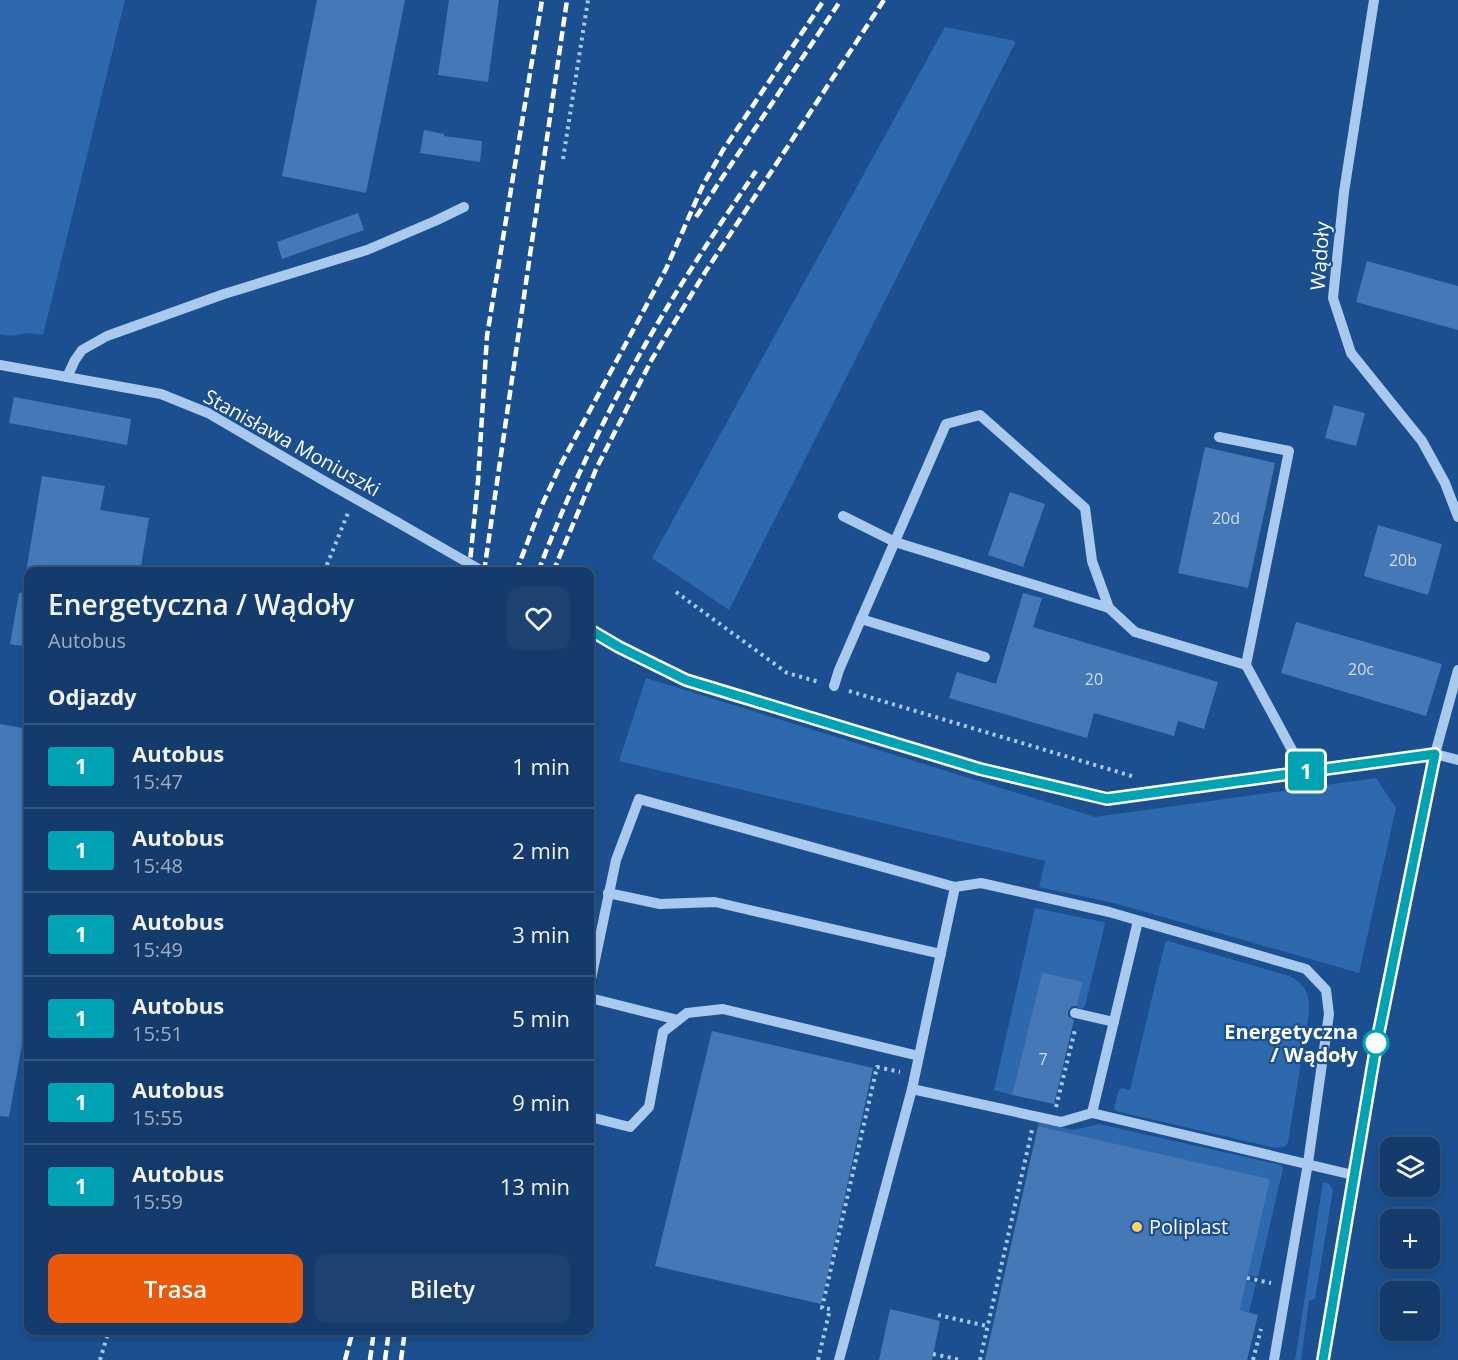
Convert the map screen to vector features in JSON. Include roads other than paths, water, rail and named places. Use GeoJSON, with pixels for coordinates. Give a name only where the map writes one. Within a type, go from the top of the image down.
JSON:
{"type":"FeatureCollection","features":[{"type":"Feature","properties":{"kind":"street","name":"Wądoły"},"geometry":{"type":"LineString","coordinates":[[1374,0],[1344,192],[1334,297],[1351,353],[1422,441],[1445,483],[1458,516]]}},
{"type":"Feature","properties":{"kind":"street"},"geometry":{"type":"LineString","coordinates":[[67,377],[82,350],[107,336],[224,294],[367,250],[464,207]]}},
{"type":"Feature","properties":{"kind":"street","name":"Stanisława Moniuszki"},"geometry":{"type":"LineString","coordinates":[[0,365],[161,394],[208,413],[475,567]]}},
{"type":"Feature","properties":{"kind":"street"},"geometry":{"type":"LineString","coordinates":[[834,686],[946,424],[980,415],[1085,508],[1092,561],[1109,608]]}},
{"type":"Feature","properties":{"kind":"street"},"geometry":{"type":"LineString","coordinates":[[1219,437],[1289,451],[1246,665],[1292,750],[1294,773]]}},
{"type":"Feature","properties":{"kind":"street"},"geometry":{"type":"LineString","coordinates":[[843,516],[895,542],[1109,608],[1135,632],[1246,665]]}},
{"type":"Feature","properties":{"kind":"street"},"geometry":{"type":"LineString","coordinates":[[861,619],[986,657]]}},
{"type":"Feature","properties":{"kind":"street"},"geometry":{"type":"LineString","coordinates":[[594,632],[686,680],[980,769],[1107,799],[1435,754],[1458,760]]}},
{"type":"Feature","properties":{"kind":"street"},"geometry":{"type":"LineString","coordinates":[[1323,1360],[1378,1034],[1435,754],[1458,669]]}},
{"type":"Feature","properties":{"kind":"street"},"geometry":{"type":"LineString","coordinates":[[594,964],[616,860],[639,799],[955,887],[981,884],[1109,912],[1305,969],[1326,990],[1329,1014],[1308,1163],[1274,1360]]}},
{"type":"Feature","properties":{"kind":"street"},"geometry":{"type":"LineString","coordinates":[[839,1360],[912,1089],[955,887]]}},
{"type":"Feature","properties":{"kind":"street"},"geometry":{"type":"LineString","coordinates":[[608,893],[660,904],[715,902],[941,954]]}},
{"type":"Feature","properties":{"kind":"street"},"geometry":{"type":"LineString","coordinates":[[1092,1113],[1138,921]]}},
{"type":"Feature","properties":{"kind":"street"},"geometry":{"type":"LineString","coordinates":[[594,999],[678,1020]]}},
{"type":"Feature","properties":{"kind":"street"},"geometry":{"type":"LineString","coordinates":[[594,1118],[630,1126],[649,1107],[663,1032],[687,1013],[723,1009],[919,1056]]}},
{"type":"Feature","properties":{"kind":"street"},"geometry":{"type":"LineString","coordinates":[[1076,1018],[1114,1022]]}},
{"type":"Feature","properties":{"kind":"street"},"geometry":{"type":"LineString","coordinates":[[912,1089],[1061,1122],[1092,1113],[1353,1175]]}},
{"type":"Feature","properties":{"kind":"railway"},"geometry":{"type":"LineString","coordinates":[[469,567],[478,481],[487,336],[542,0]]}},
{"type":"Feature","properties":{"kind":"railway"},"geometry":{"type":"LineString","coordinates":[[485,567],[567,0]]}},
{"type":"Feature","properties":{"kind":"railway"},"geometry":{"type":"LineString","coordinates":[[518,567],[541,507],[561,464],[666,269],[703,185],[723,150],[824,0]]}},
{"type":"Feature","properties":{"kind":"railway"},"geometry":{"type":"LineString","coordinates":[[696,217],[841,0]]}},
{"type":"Feature","properties":{"kind":"railway"},"geometry":{"type":"LineString","coordinates":[[555,567],[597,467],[652,359],[704,274],[884,0]]}},
{"type":"Feature","properties":{"kind":"railway"},"geometry":{"type":"LineString","coordinates":[[540,567],[585,460],[626,379],[682,283],[756,171]]}},
{"type":"Feature","properties":{"kind":"railway"},"geometry":{"type":"LineString","coordinates":[[345,1360],[352,1335]]}},
{"type":"Feature","properties":{"kind":"railway"},"geometry":{"type":"LineString","coordinates":[[370,1360],[373,1335]]}},
{"type":"Feature","properties":{"kind":"railway"},"geometry":{"type":"LineString","coordinates":[[385,1360],[388,1335]]}},
{"type":"Feature","properties":{"kind":"railway"},"geometry":{"type":"LineString","coordinates":[[401,1360],[404,1335]]}},
{"type":"Feature","properties":{"kind":"place","name":"Energetyczna / Wądoły"},"geometry":{"type":"Point","coordinates":[1376,1043]}},
{"type":"Feature","properties":{"kind":"place","name":"Poliplast"},"geometry":{"type":"Point","coordinates":[1137,1227]}}]}
